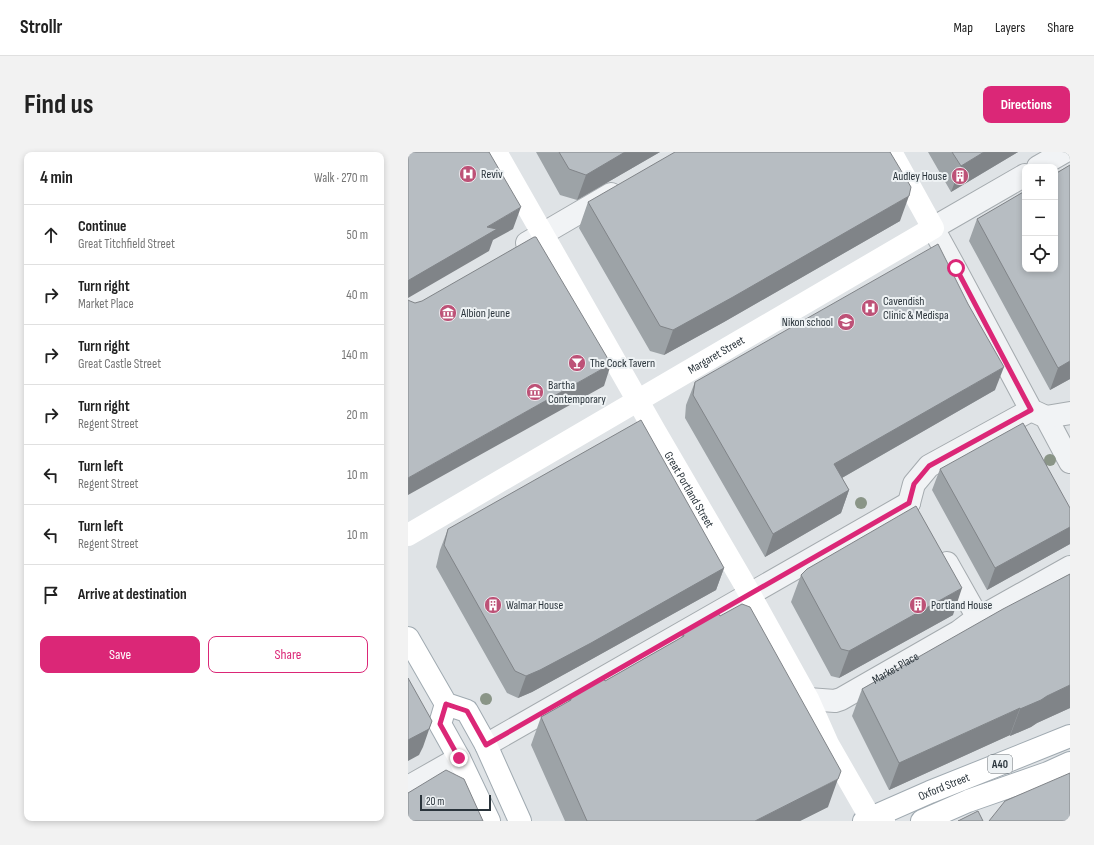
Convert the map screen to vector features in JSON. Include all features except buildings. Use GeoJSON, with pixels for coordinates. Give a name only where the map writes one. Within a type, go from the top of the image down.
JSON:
{"type":"FeatureCollection","features":[{"type":"Feature","properties":{"kind":"main road","name":"Great Portland Street"},"geometry":{"type":"LineString","coordinates":[[496,152],[750,594],[808,699],[828,744],[873,820]]}},
{"type":"Feature","properties":{"kind":"main road"},"geometry":{"type":"LineString","coordinates":[[891,152],[933,228]]}},
{"type":"Feature","properties":{"kind":"main road","name":"Margaret Street"},"geometry":{"type":"LineString","coordinates":[[408,535],[933,228]]}},
{"type":"Feature","properties":{"kind":"main road"},"geometry":{"type":"LineString","coordinates":[[408,638],[446,704],[467,711],[486,745],[520,821]]}},
{"type":"Feature","properties":{"kind":"main road"},"geometry":{"type":"LineString","coordinates":[[446,704],[440,724],[459,758],[489,821]]}},
{"type":"Feature","properties":{"kind":"main road","name":"Oxford Street"},"geometry":{"type":"LineString","coordinates":[[873,820],[930,792],[1070,736]]}},
{"type":"Feature","properties":{"kind":"main road","name":"Oxford Street"},"geometry":{"type":"LineString","coordinates":[[922,821],[972,810],[1070,763]]}},
{"type":"Feature","properties":{"kind":"street"},"geometry":{"type":"LineString","coordinates":[[1043,164],[1064,152]]}},
{"type":"Feature","properties":{"kind":"street","name":"Margaret Street"},"geometry":{"type":"LineString","coordinates":[[933,228],[1022,177]]}},
{"type":"Feature","properties":{"kind":"street"},"geometry":{"type":"LineString","coordinates":[[513,252],[625,186]]}},
{"type":"Feature","properties":{"kind":"street"},"geometry":{"type":"LineString","coordinates":[[933,228],[1038,414],[1070,462]]}},
{"type":"Feature","properties":{"kind":"street"},"geometry":{"type":"LineString","coordinates":[[486,745],[909,503],[914,484],[929,466],[1038,414],[1070,413]]}},
{"type":"Feature","properties":{"kind":"street"},"geometry":{"type":"LineString","coordinates":[[909,503],[924,520]]}},
{"type":"Feature","properties":{"kind":"street"},"geometry":{"type":"LineString","coordinates":[[938,546],[978,618]]}},
{"type":"Feature","properties":{"kind":"street","name":"Market Place"},"geometry":{"type":"LineString","coordinates":[[808,699],[835,701],[841,699],[958,632],[978,618],[1070,567]]}},
{"type":"Feature","properties":{"kind":"street"},"geometry":{"type":"LineString","coordinates":[[408,787],[459,758]]}},
{"type":"Feature","properties":{"kind":"street"},"geometry":{"type":"LineString","coordinates":[[930,792],[951,792],[972,810]]}},
{"type":"Feature","properties":{"kind":"place","name":"Reviv"},"geometry":{"type":"Point","coordinates":[468,174]}},
{"type":"Feature","properties":{"kind":"place","name":"Audley House"},"geometry":{"type":"Point","coordinates":[960,176]}},
{"type":"Feature","properties":{"kind":"place","name":"Cavendish Clinic & Medispa"},"geometry":{"type":"Point","coordinates":[870,308]}},
{"type":"Feature","properties":{"kind":"place","name":"Albion Jeune"},"geometry":{"type":"Point","coordinates":[448,313]}},
{"type":"Feature","properties":{"kind":"place","name":"Nikon school"},"geometry":{"type":"Point","coordinates":[846,322]}},
{"type":"Feature","properties":{"kind":"place","name":"The Cock Tavern"},"geometry":{"type":"Point","coordinates":[577,363]}},
{"type":"Feature","properties":{"kind":"place","name":"Bartha Contemporary"},"geometry":{"type":"Point","coordinates":[535,392]}},
{"type":"Feature","properties":{"kind":"place","name":"Walmar House"},"geometry":{"type":"Point","coordinates":[493,605]}},
{"type":"Feature","properties":{"kind":"place","name":"Portland House"},"geometry":{"type":"Point","coordinates":[918,605]}},
{"type":"Feature","properties":{"kind":"route"},"geometry":{"type":"LineString","coordinates":[[459,758],[440,724],[446,704],[467,711],[486,745],[909,503],[914,484],[929,466],[1031,410],[956,268]]}}]}
